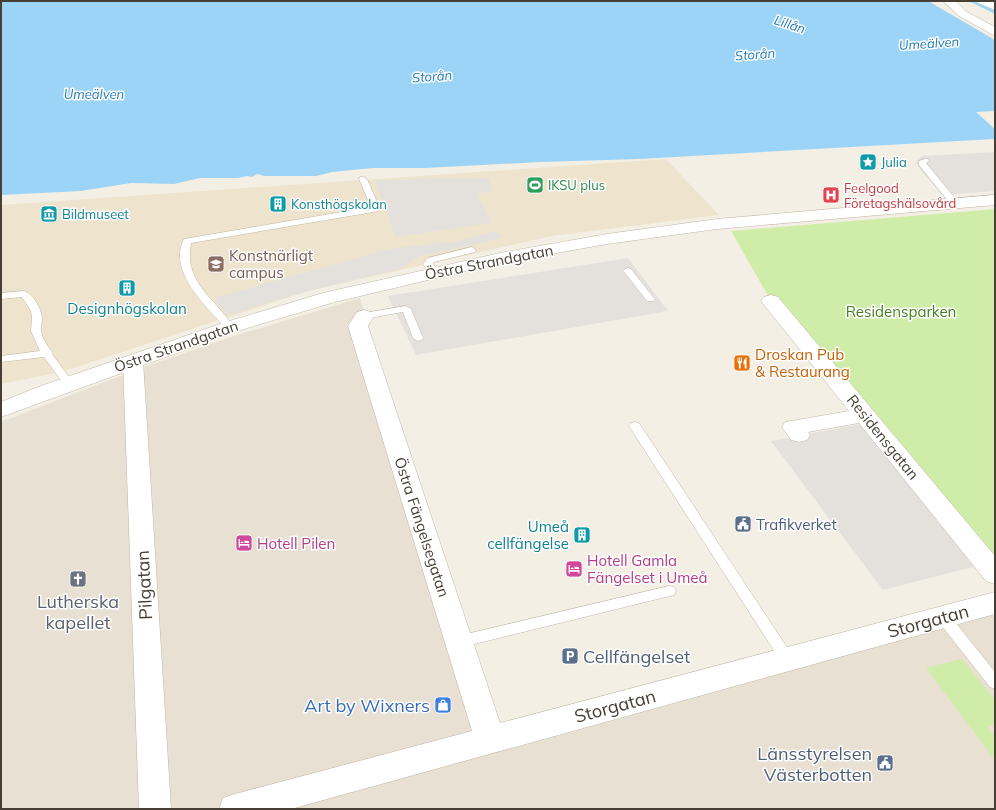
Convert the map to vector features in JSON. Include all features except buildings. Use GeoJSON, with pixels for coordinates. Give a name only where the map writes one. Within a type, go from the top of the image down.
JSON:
{"type":"FeatureCollection","features":[{"type":"Feature","properties":{"kind":"street"},"geometry":{"type":"LineString","coordinates":[[950,1],[995,24]]}},
{"type":"Feature","properties":{"kind":"street"},"geometry":{"type":"LineString","coordinates":[[950,1],[963,14],[995,32]]}},
{"type":"Feature","properties":{"kind":"street"},"geometry":{"type":"LineString","coordinates":[[982,1],[995,7]]}},
{"type":"Feature","properties":{"kind":"street","name":"Östra Strandgatan"},"geometry":{"type":"LineString","coordinates":[[1,410],[69,384],[230,327],[330,297],[500,258],[607,238],[710,225],[995,200]]}},
{"type":"Feature","properties":{"kind":"street","name":"Residensgatan"},"geometry":{"type":"LineString","coordinates":[[771,301],[995,574]]}},
{"type":"Feature","properties":{"kind":"street","name":"Östra Fängelsegatan"},"geometry":{"type":"LineString","coordinates":[[364,316],[358,326],[490,740]]}},
{"type":"Feature","properties":{"kind":"street","name":"Pilgatan"},"geometry":{"type":"LineString","coordinates":[[133,361],[155,809]]}},
{"type":"Feature","properties":{"kind":"street"},"geometry":{"type":"LineString","coordinates":[[799,435],[793,427],[865,415]]}},
{"type":"Feature","properties":{"kind":"street","name":"Storgatan"},"geometry":{"type":"LineString","coordinates":[[235,809],[995,603]]}},
{"type":"Feature","properties":{"kind":"lane"},"geometry":{"type":"LineString","coordinates":[[926,161],[922,163],[926,170],[955,204]]}},
{"type":"Feature","properties":{"kind":"lane"},"geometry":{"type":"LineString","coordinates":[[225,322],[199,293],[193,281],[184,259],[187,241],[376,209],[363,179]]}},
{"type":"Feature","properties":{"kind":"lane"},"geometry":{"type":"LineString","coordinates":[[434,273],[428,264],[431,260],[472,250]]}},
{"type":"Feature","properties":{"kind":"lane"},"geometry":{"type":"LineString","coordinates":[[628,271],[650,299]]}},
{"type":"Feature","properties":{"kind":"lane"},"geometry":{"type":"LineString","coordinates":[[1,296],[24,294],[31,301],[35,310],[35,329],[48,353],[69,384]]}},
{"type":"Feature","properties":{"kind":"lane"},"geometry":{"type":"LineString","coordinates":[[364,316],[406,309],[418,338]]}},
{"type":"Feature","properties":{"kind":"lane"},"geometry":{"type":"LineString","coordinates":[[1,359],[48,353]]}},
{"type":"Feature","properties":{"kind":"lane"},"geometry":{"type":"LineString","coordinates":[[635,426],[787,659]]}},
{"type":"Feature","properties":{"kind":"lane"},"geometry":{"type":"LineString","coordinates":[[458,642],[669,591]]}},
{"type":"Feature","properties":{"kind":"lane"},"geometry":{"type":"LineString","coordinates":[[943,617],[995,683]]}},
{"type":"Feature","properties":{"kind":"shaded area"},"geometry":{"type":"Polygon","coordinates":[[[995,152],[995,191],[942,195],[915,163],[922,156],[995,152]]]}},
{"type":"Feature","properties":{"kind":"shaded area","name":"Konstnärligt campus"},"geometry":{"type":"Polygon","coordinates":[[[666,159],[719,215],[552,236],[308,291],[61,372],[1,384],[1,205],[666,159]]]}},
{"type":"Feature","properties":{"kind":"shaded area"},"geometry":{"type":"Polygon","coordinates":[[[488,178],[493,191],[477,194],[491,223],[395,237],[375,180],[488,178]]]}},
{"type":"Feature","properties":{"kind":"shaded area"},"geometry":{"type":"Polygon","coordinates":[[[495,231],[503,238],[417,257],[400,269],[308,291],[227,315],[214,298],[393,248],[453,242],[495,231]]]}},
{"type":"Feature","properties":{"kind":"shaded area"},"geometry":{"type":"Polygon","coordinates":[[[628,258],[668,311],[416,355],[388,296],[628,258]]]}},
{"type":"Feature","properties":{"kind":"shaded area"},"geometry":{"type":"Polygon","coordinates":[[[360,298],[490,740],[995,600],[995,809],[1,809],[1,422],[133,371],[237,335],[360,298]]]}},
{"type":"Feature","properties":{"kind":"shaded area"},"geometry":{"type":"Polygon","coordinates":[[[860,424],[977,566],[883,590],[771,441],[860,424]]]}},
{"type":"Feature","properties":{"kind":"green space","name":"Residensparken"},"geometry":{"type":"Polygon","coordinates":[[[995,209],[995,569],[771,301],[731,231],[995,209]]]}},
{"type":"Feature","properties":{"kind":"green space"},"geometry":{"type":"Polygon","coordinates":[[[962,659],[995,700],[995,724],[987,726],[995,736],[995,760],[926,668],[962,659]]]}},
{"type":"Feature","properties":{"kind":"water","name":"Umeälven"},"geometry":{"type":"Polygon","coordinates":[[[1,1],[995,1],[995,139],[639,159],[425,168],[373,168],[332,172],[316,176],[265,176],[257,174],[252,177],[247,176],[238,178],[200,178],[174,184],[131,183],[81,191],[1,195],[1,1]]]}},
{"type":"Feature","properties":{"kind":"pier"},"geometry":{"type":"Polygon","coordinates":[[[928,1],[969,1],[995,14],[995,40],[928,1]]]}},
{"type":"Feature","properties":{"kind":"pier"},"geometry":{"type":"Polygon","coordinates":[[[995,111],[995,129],[976,112],[995,111]]]}},
{"type":"Feature","properties":{"kind":"place","name":"Julia"},"geometry":{"type":"Point","coordinates":[868,162]}},
{"type":"Feature","properties":{"kind":"place","name":"IKSU plus"},"geometry":{"type":"Point","coordinates":[535,185]}},
{"type":"Feature","properties":{"kind":"place","name":"Feelgood Företagshälsovård"},"geometry":{"type":"Point","coordinates":[831,195]}},
{"type":"Feature","properties":{"kind":"place","name":"Konsthögskolan"},"geometry":{"type":"Point","coordinates":[278,204]}},
{"type":"Feature","properties":{"kind":"place","name":"Bildmuseet"},"geometry":{"type":"Point","coordinates":[49,214]}},
{"type":"Feature","properties":{"kind":"place","name":"Konstnärligt campus"},"geometry":{"type":"Point","coordinates":[216,264]}},
{"type":"Feature","properties":{"kind":"place","name":"Designhögskolan"},"geometry":{"type":"Point","coordinates":[127,288]}},
{"type":"Feature","properties":{"kind":"place","name":"Droskan Pub & Restaurang"},"geometry":{"type":"Point","coordinates":[742,363]}},
{"type":"Feature","properties":{"kind":"place","name":"Trafikverket"},"geometry":{"type":"Point","coordinates":[743,524]}},
{"type":"Feature","properties":{"kind":"place","name":"Umeå cellfängelse"},"geometry":{"type":"Point","coordinates":[582,535]}},
{"type":"Feature","properties":{"kind":"place","name":"Hotell Pilen"},"geometry":{"type":"Point","coordinates":[244,543]}},
{"type":"Feature","properties":{"kind":"place","name":"Hotell Gamla Fängelset i Umeå"},"geometry":{"type":"Point","coordinates":[574,569]}},
{"type":"Feature","properties":{"kind":"place","name":"Lutherska kapellet"},"geometry":{"type":"Point","coordinates":[78,579]}},
{"type":"Feature","properties":{"kind":"place","name":"Cellfängelset"},"geometry":{"type":"Point","coordinates":[570,656]}},
{"type":"Feature","properties":{"kind":"place","name":"Art by Wixners"},"geometry":{"type":"Point","coordinates":[443,705]}},
{"type":"Feature","properties":{"kind":"place","name":"Länsstyrelsen Västerbotten"},"geometry":{"type":"Point","coordinates":[885,763]}},
{"type":"Feature","properties":{"kind":"water label","name":"Lillån"},"geometry":{"type":"Point","coordinates":[790,24]}},
{"type":"Feature","properties":{"kind":"water label","name":"Storån"},"geometry":{"type":"Point","coordinates":[755,54]}},
{"type":"Feature","properties":{"kind":"water label","name":"Storån"},"geometry":{"type":"Point","coordinates":[432,76]}}]}
